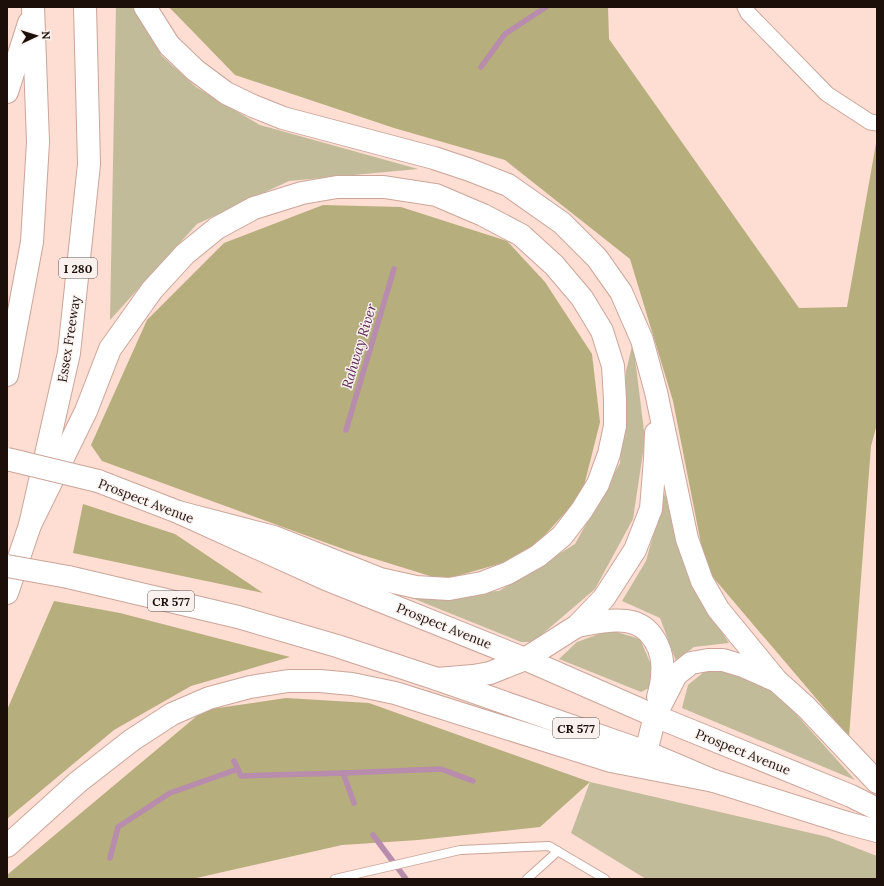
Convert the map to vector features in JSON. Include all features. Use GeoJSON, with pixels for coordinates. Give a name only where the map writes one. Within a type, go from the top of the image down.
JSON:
{"type":"FeatureCollection","features":[{"type":"Feature","properties":{"kind":"main road","name":"Essex Freeway"},"geometry":{"type":"LineString","coordinates":[[7,593],[30,525],[70,353],[89,164],[85,7]]}},
{"type":"Feature","properties":{"kind":"main road"},"geometry":{"type":"LineString","coordinates":[[145,7],[169,44],[195,70],[226,93],[283,118],[434,158],[508,185],[562,223],[597,258],[621,292],[642,340],[656,392],[688,539],[702,581],[718,609],[777,681],[806,707],[877,782]]}},
{"type":"Feature","properties":{"kind":"main road"},"geometry":{"type":"LineString","coordinates":[[7,92],[33,8]]}},
{"type":"Feature","properties":{"kind":"main road"},"geometry":{"type":"LineString","coordinates":[[7,375],[32,242],[38,142],[33,8]]}},
{"type":"Feature","properties":{"kind":"main road"},"geometry":{"type":"LineString","coordinates":[[30,525],[86,411],[110,349],[152,290],[185,254],[217,228],[254,208],[302,193],[337,187],[384,187],[436,195],[483,215],[521,235],[554,265],[582,298],[602,331],[613,366],[615,426],[609,454],[598,484],[582,510],[562,536],[538,556],[508,573],[482,583],[449,589],[416,587],[380,579],[274,537],[178,512]]}},
{"type":"Feature","properties":{"kind":"main road"},"geometry":{"type":"LineString","coordinates":[[436,679],[490,673],[525,659],[577,626],[604,598],[635,550],[651,509],[655,459],[656,392]]}},
{"type":"Feature","properties":{"kind":"main road","name":"Prospect Avenue"},"geometry":{"type":"LineString","coordinates":[[7,459],[98,481],[178,512],[326,579],[525,659],[655,716],[851,796],[877,809]]}},
{"type":"Feature","properties":{"kind":"main road","name":"CR 577"},"geometry":{"type":"LineString","coordinates":[[7,566],[68,577],[238,617],[337,646],[646,752],[714,781],[877,831]]}},
{"type":"Feature","properties":{"kind":"main road"},"geometry":{"type":"LineString","coordinates":[[577,626],[600,621],[626,621],[644,627],[654,639],[662,655],[663,674],[646,752]]}},
{"type":"Feature","properties":{"kind":"main road"},"geometry":{"type":"LineString","coordinates":[[655,716],[676,675],[691,664],[708,660],[723,660],[743,666],[777,681]]}},
{"type":"Feature","properties":{"kind":"main road"},"geometry":{"type":"LineString","coordinates":[[7,846],[78,782],[132,740],[172,714],[209,698],[250,687],[288,681],[320,680],[395,692],[611,761],[714,781]]}},
{"type":"Feature","properties":{"kind":"street"},"geometry":{"type":"LineString","coordinates":[[745,7],[748,13],[827,94],[870,122],[877,123]]}},
{"type":"Feature","properties":{"kind":"lane"},"geometry":{"type":"LineString","coordinates":[[335,879],[460,850],[549,846],[605,879]]}},
{"type":"Feature","properties":{"kind":"lane"},"geometry":{"type":"LineString","coordinates":[[527,879],[558,851]]}},
{"type":"Feature","properties":{"kind":"shaded area"},"geometry":{"type":"Polygon","coordinates":[[[116,7],[140,7],[161,55],[196,87],[260,125],[418,169],[289,181],[197,224],[110,320],[116,7]]]}},
{"type":"Feature","properties":{"kind":"shaded area"},"geometry":{"type":"Polygon","coordinates":[[[169,7],[608,7],[609,39],[799,308],[847,307],[877,138],[877,424],[871,446],[849,737],[706,569],[673,401],[630,259],[505,160],[394,128],[235,75],[169,7]]]}},
{"type":"Feature","properties":{"kind":"shaded area"},"geometry":{"type":"Polygon","coordinates":[[[323,205],[401,207],[507,241],[545,282],[592,354],[600,422],[582,494],[526,556],[443,580],[346,550],[102,461],[91,445],[147,320],[224,243],[323,205]]]}},
{"type":"Feature","properties":{"kind":"shaded area"},"geometry":{"type":"Polygon","coordinates":[[[633,342],[645,439],[633,519],[595,589],[533,642],[521,642],[412,598],[499,591],[575,544],[620,463],[626,371],[633,342]]]}},
{"type":"Feature","properties":{"kind":"shaded area"},"geometry":{"type":"Polygon","coordinates":[[[665,493],[678,548],[696,592],[729,643],[694,647],[676,661],[660,618],[622,601],[646,561],[665,493]]]}},
{"type":"Feature","properties":{"kind":"shaded area"},"geometry":{"type":"Polygon","coordinates":[[[83,504],[175,534],[263,593],[73,553],[83,504]]]}},
{"type":"Feature","properties":{"kind":"shaded area"},"geometry":{"type":"Polygon","coordinates":[[[54,601],[120,613],[290,657],[191,686],[114,730],[7,819],[7,710],[54,601]]]}},
{"type":"Feature","properties":{"kind":"shaded area"},"geometry":{"type":"Polygon","coordinates":[[[610,630],[640,639],[652,667],[653,686],[641,692],[559,659],[577,642],[610,630]]]}},
{"type":"Feature","properties":{"kind":"shaded area"},"geometry":{"type":"Polygon","coordinates":[[[710,667],[742,675],[778,694],[855,780],[682,708],[688,685],[710,667]]]}},
{"type":"Feature","properties":{"kind":"shaded area"},"geometry":{"type":"Polygon","coordinates":[[[286,698],[369,703],[590,782],[540,827],[418,840],[342,845],[192,879],[7,879],[7,875],[204,710],[286,698]]]}},
{"type":"Feature","properties":{"kind":"shaded area"},"geometry":{"type":"Polygon","coordinates":[[[590,782],[828,837],[877,856],[877,879],[646,879],[571,833],[590,782]]]}},
{"type":"Feature","properties":{"kind":"waterway","name":"Rahway River"},"geometry":{"type":"LineString","coordinates":[[481,67],[505,34],[546,7]]}},
{"type":"Feature","properties":{"kind":"waterway","name":"Rahway River"},"geometry":{"type":"LineString","coordinates":[[346,430],[394,269]]}},
{"type":"Feature","properties":{"kind":"waterway","name":"Rahway River"},"geometry":{"type":"LineString","coordinates":[[234,761],[241,776],[343,773],[354,803]]}},
{"type":"Feature","properties":{"kind":"waterway"},"geometry":{"type":"LineString","coordinates":[[110,858],[118,827],[170,793],[238,769]]}},
{"type":"Feature","properties":{"kind":"waterway"},"geometry":{"type":"LineString","coordinates":[[343,773],[441,769],[473,781]]}},
{"type":"Feature","properties":{"kind":"waterway","name":"Rahway River"},"geometry":{"type":"LineString","coordinates":[[373,835],[406,879]]}}]}
